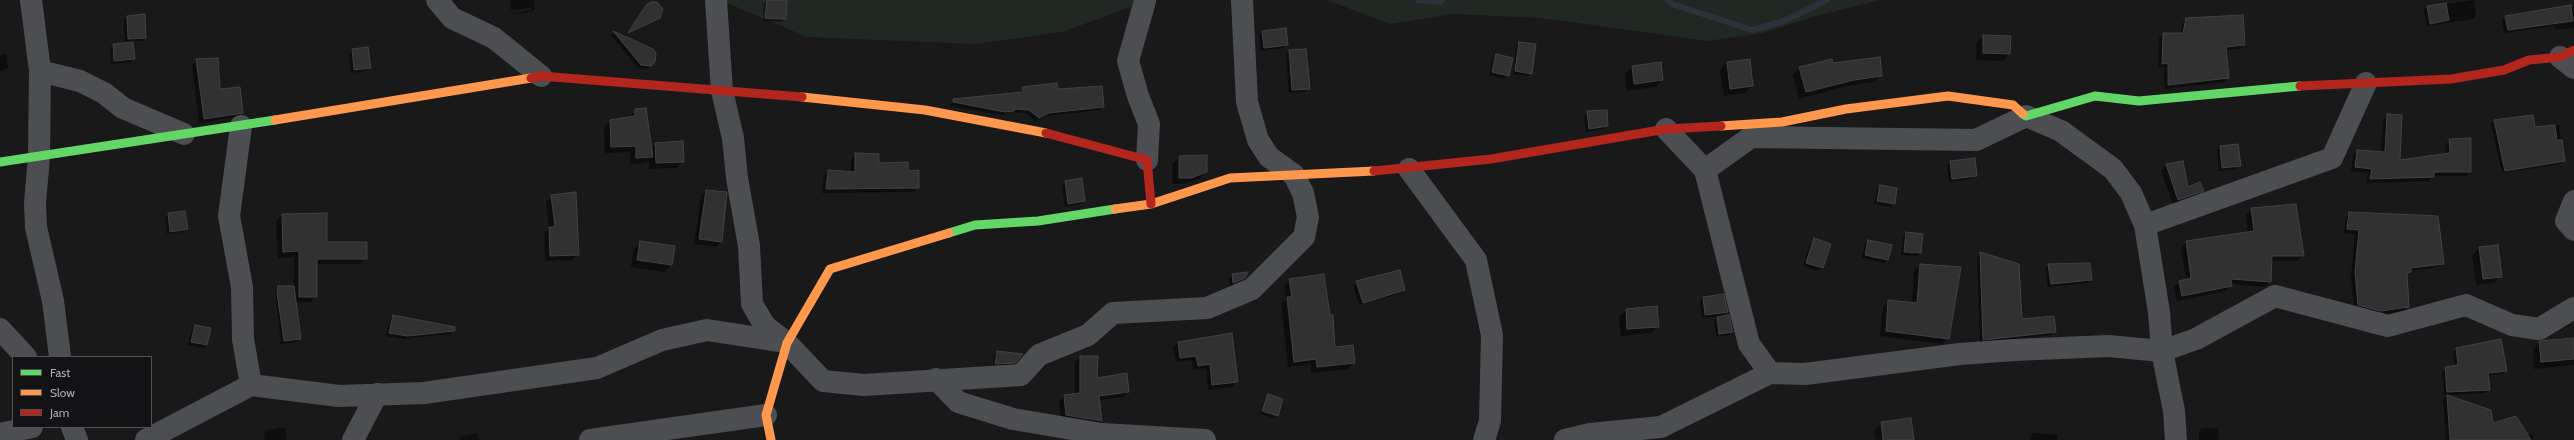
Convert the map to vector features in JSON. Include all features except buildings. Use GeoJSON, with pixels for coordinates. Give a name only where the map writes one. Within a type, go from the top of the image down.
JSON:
{"type":"FeatureCollection","features":[{"type":"Feature","properties":{"kind":"street"},"geometry":{"type":"LineString","coordinates":[[31,0],[40,71],[39,157],[34,203],[36,227],[53,300],[60,356]]}},
{"type":"Feature","properties":{"kind":"street"},"geometry":{"type":"LineString","coordinates":[[437,0],[452,18],[494,38],[541,76]]}},
{"type":"Feature","properties":{"kind":"street"},"geometry":{"type":"LineString","coordinates":[[716,0],[722,91],[733,138],[737,178],[749,246],[752,304],[765,326],[787,343],[822,381],[864,385],[936,379],[1021,375],[1039,355],[1088,335],[1113,313],[1207,308],[1252,289],[1304,237],[1308,217],[1303,193],[1294,175],[1269,157],[1258,140],[1247,102],[1242,0]]}},
{"type":"Feature","properties":{"kind":"street"},"geometry":{"type":"LineString","coordinates":[[1145,1],[1128,61],[1138,96],[1149,124],[1147,160],[1151,204]]}},
{"type":"Feature","properties":{"kind":"street"},"geometry":{"type":"LineString","coordinates":[[1705,170],[1751,137],[1976,140],[2026,116],[2095,96],[2145,101],[2321,84],[2451,79],[2504,70],[2529,60],[2569,59]]}},
{"type":"Feature","properties":{"kind":"street"},"geometry":{"type":"LineString","coordinates":[[40,71],[80,81],[104,93],[123,108],[184,134]]}},
{"type":"Feature","properties":{"kind":"street"},"geometry":{"type":"LineString","coordinates":[[0,162],[241,126],[541,76],[818,98],[925,110],[1048,133],[1147,160]]}},
{"type":"Feature","properties":{"kind":"street"},"geometry":{"type":"LineString","coordinates":[[2145,225],[2332,158],[2366,83]]}},
{"type":"Feature","properties":{"kind":"street"},"geometry":{"type":"LineString","coordinates":[[771,440],[766,415],[787,343],[830,269],[975,225],[1038,221],[1151,204],[1230,178],[1409,170],[1491,159],[1666,129],[1782,122],[1846,109],[1948,96],[2013,106],[2026,116],[2061,131],[2113,169],[2131,193],[2145,225],[2159,312],[2162,350],[2174,411],[2176,440]]}},
{"type":"Feature","properties":{"kind":"street"},"geometry":{"type":"LineString","coordinates":[[241,126],[229,216],[242,288],[243,339],[251,385]]}},
{"type":"Feature","properties":{"kind":"street"},"geometry":{"type":"LineString","coordinates":[[1666,129],[1705,170],[1749,344],[1770,373]]}},
{"type":"Feature","properties":{"kind":"street"},"geometry":{"type":"LineString","coordinates":[[1409,170],[1476,260],[1492,335],[1490,421],[1484,440]]}},
{"type":"Feature","properties":{"kind":"street"},"geometry":{"type":"LineString","coordinates":[[2574,201],[2566,221],[2574,230]]}},
{"type":"Feature","properties":{"kind":"street"},"geometry":{"type":"LineString","coordinates":[[1565,440],[1590,434],[1661,427],[1770,373],[1805,374],[2008,351],[2108,346],[2162,350],[2196,339],[2275,296],[2388,326],[2466,305],[2512,325],[2540,329],[2574,308]]}},
{"type":"Feature","properties":{"kind":"street"},"geometry":{"type":"LineString","coordinates":[[0,329],[25,356]]}},
{"type":"Feature","properties":{"kind":"street"},"geometry":{"type":"LineString","coordinates":[[146,440],[251,385],[339,396],[424,393],[596,368],[662,340],[707,330],[787,343]]}},
{"type":"Feature","properties":{"kind":"street"},"geometry":{"type":"LineString","coordinates":[[936,379],[958,402],[1013,419],[1102,434],[1206,440]]}},
{"type":"Feature","properties":{"kind":"street"},"geometry":{"type":"LineString","coordinates":[[353,440],[377,394]]}},
{"type":"Feature","properties":{"kind":"street"},"geometry":{"type":"LineString","coordinates":[[590,440],[766,415]]}},
{"type":"Feature","properties":{"kind":"street"},"geometry":{"type":"LineString","coordinates":[[0,434],[27,428]]}},
{"type":"Feature","properties":{"kind":"street"},"geometry":{"type":"LineString","coordinates":[[72,428],[77,440]]}},
{"type":"Feature","properties":{"kind":"shaded area"},"geometry":{"type":"Polygon","coordinates":[[[720,0],[1150,0],[1062,32],[976,44],[807,37],[720,0]]]}},
{"type":"Feature","properties":{"kind":"shaded area"},"geometry":{"type":"Polygon","coordinates":[[[1327,0],[1880,0],[1816,16],[1762,33],[1708,41],[1541,18],[1453,14],[1390,24],[1327,0]]]}},
{"type":"Feature","properties":{"kind":"waterway"},"geometry":{"type":"LineString","coordinates":[[1418,0],[1440,2],[1442,0]]}},
{"type":"Feature","properties":{"kind":"waterway"},"geometry":{"type":"LineString","coordinates":[[1668,0],[1672,4],[1752,30],[1784,21],[1827,0]]}},
{"type":"Feature","properties":{"kind":"traffic: fast"},"geometry":{"type":"LineString","coordinates":[[2023,114],[2026,116],[2095,96],[2139,101],[2300,86]]}},
{"type":"Feature","properties":{"kind":"traffic: fast"},"geometry":{"type":"LineString","coordinates":[[0,162],[275,120]]}},
{"type":"Feature","properties":{"kind":"traffic: fast"},"geometry":{"type":"LineString","coordinates":[[949,233],[975,225],[1038,221],[1115,209]]}},
{"type":"Feature","properties":{"kind":"traffic: slow"},"geometry":{"type":"LineString","coordinates":[[275,120],[531,78]]}},
{"type":"Feature","properties":{"kind":"traffic: slow"},"geometry":{"type":"LineString","coordinates":[[1721,126],[1782,122],[1846,109],[1948,96],[2013,105],[2023,114]]}},
{"type":"Feature","properties":{"kind":"traffic: slow"},"geometry":{"type":"LineString","coordinates":[[802,97],[925,110],[1046,133]]}},
{"type":"Feature","properties":{"kind":"traffic: slow"},"geometry":{"type":"LineString","coordinates":[[1115,209],[1151,204],[1230,178],[1374,171]]}},
{"type":"Feature","properties":{"kind":"traffic: slow"},"geometry":{"type":"LineString","coordinates":[[771,440],[766,415],[787,343],[830,269],[949,233]]}},
{"type":"Feature","properties":{"kind":"traffic: jam"},"geometry":{"type":"LineString","coordinates":[[2300,86],[2451,79],[2504,70],[2529,60],[2560,57],[2574,50]]}},
{"type":"Feature","properties":{"kind":"traffic: jam"},"geometry":{"type":"LineString","coordinates":[[531,78],[541,76],[802,97]]}},
{"type":"Feature","properties":{"kind":"traffic: jam"},"geometry":{"type":"LineString","coordinates":[[1374,171],[1491,159],[1666,129],[1721,126]]}},
{"type":"Feature","properties":{"kind":"traffic: jam"},"geometry":{"type":"LineString","coordinates":[[1046,133],[1147,160],[1151,204]]}}]}
